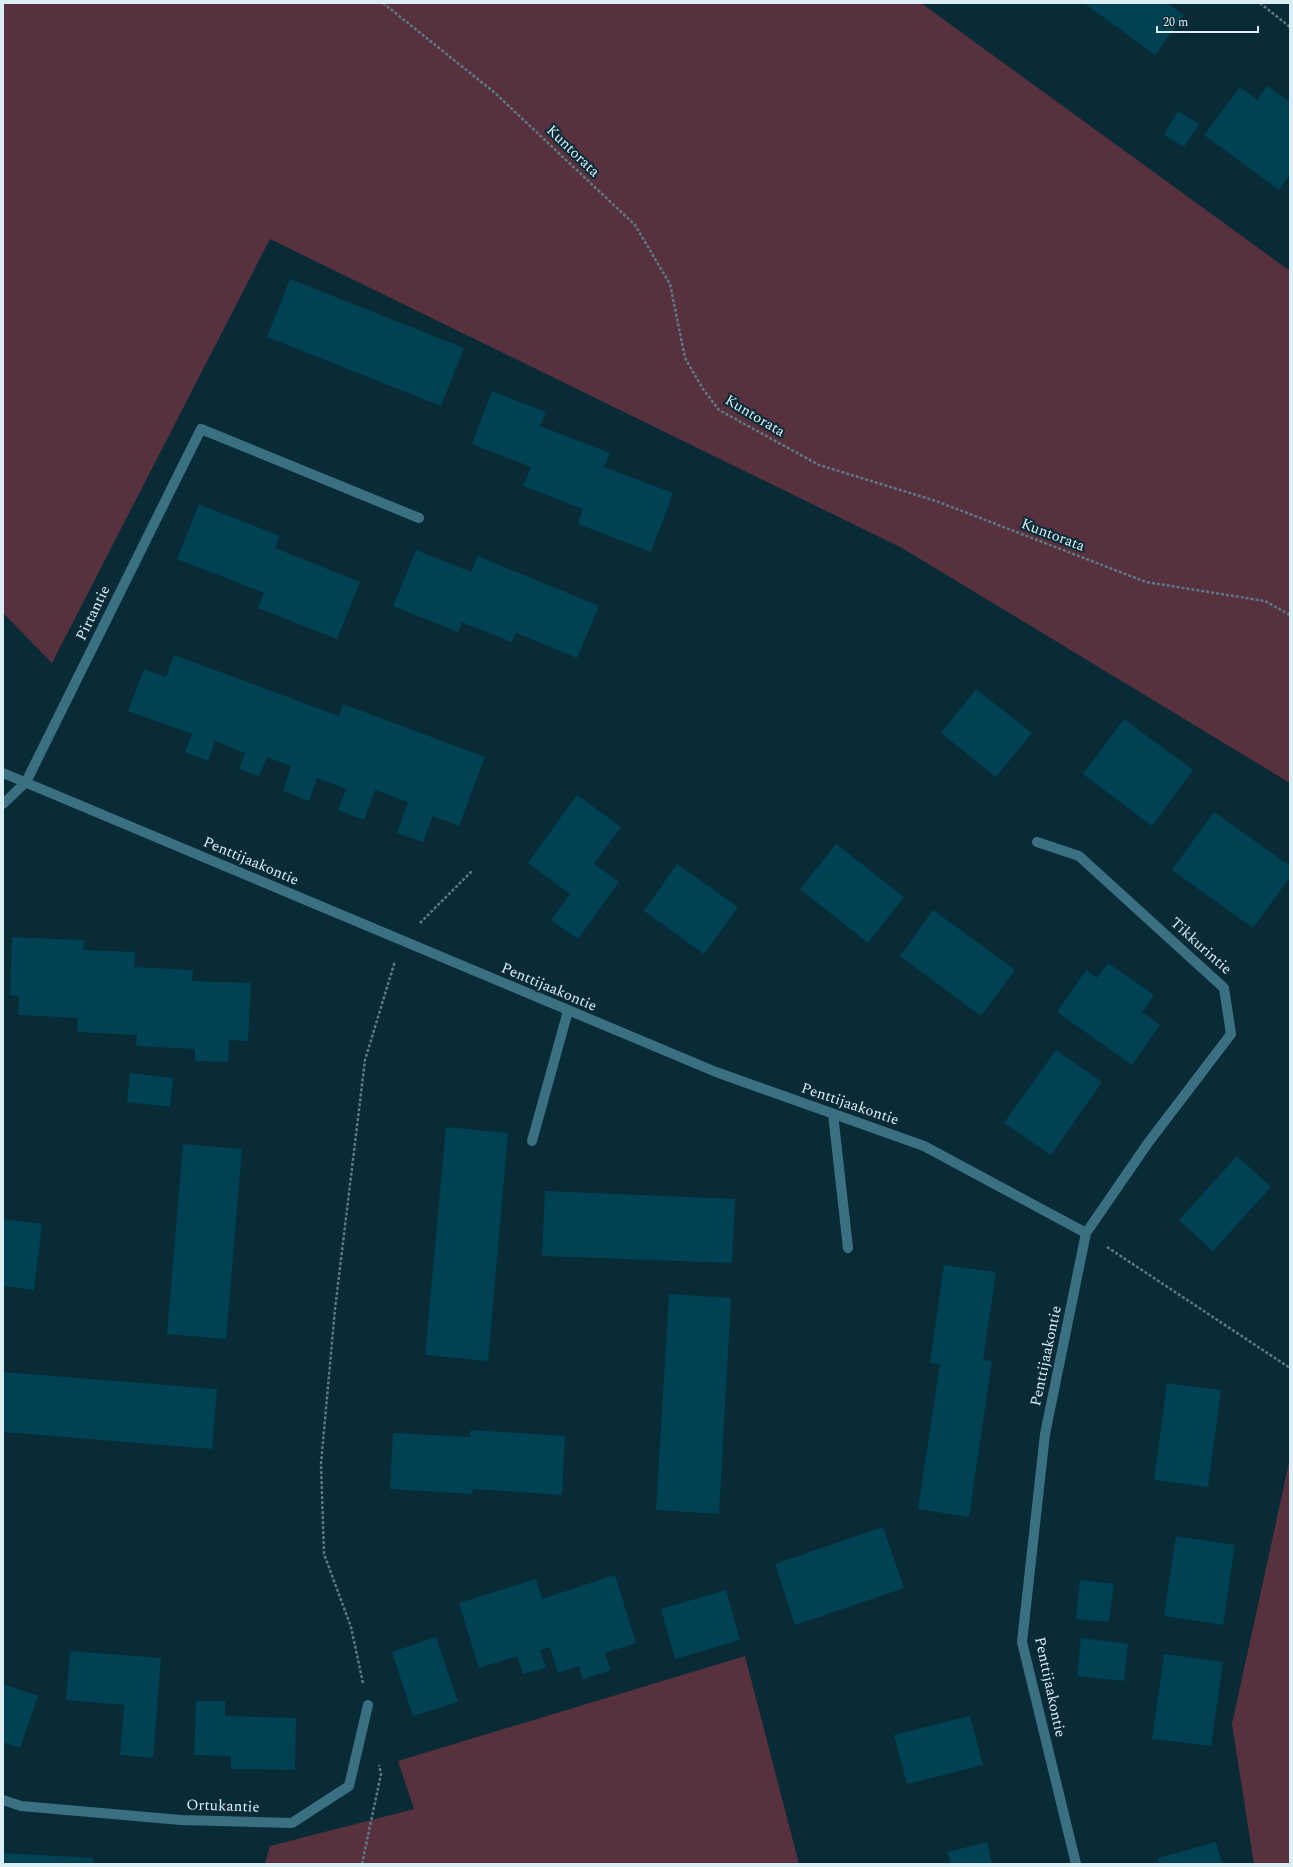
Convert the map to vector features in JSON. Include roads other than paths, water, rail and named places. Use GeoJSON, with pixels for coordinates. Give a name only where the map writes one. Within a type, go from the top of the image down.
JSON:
{"type":"FeatureCollection","features":[{"type":"Feature","properties":{"kind":"street","name":"Pirtantie"},"geometry":{"type":"LineString","coordinates":[[3,804],[26,782],[201,429],[419,518]]}},
{"type":"Feature","properties":{"kind":"street","name":"Penttijaakontie"},"geometry":{"type":"LineString","coordinates":[[3,773],[716,1072],[924,1146],[1086,1233],[1044,1434],[1022,1642],[1076,1864]]}},
{"type":"Feature","properties":{"kind":"street","name":"Tikkurintie"},"geometry":{"type":"LineString","coordinates":[[1038,842],[1079,856],[1224,988],[1231,1034],[1148,1142],[1086,1233]]}},
{"type":"Feature","properties":{"kind":"street"},"geometry":{"type":"LineString","coordinates":[[532,1141],[568,1011]]}},
{"type":"Feature","properties":{"kind":"street"},"geometry":{"type":"LineString","coordinates":[[833,1114],[848,1248]]}},
{"type":"Feature","properties":{"kind":"street","name":"Ortukantie"},"geometry":{"type":"LineString","coordinates":[[3,1800],[21,1806],[181,1820],[292,1823],[349,1786],[368,1705]]}}]}
